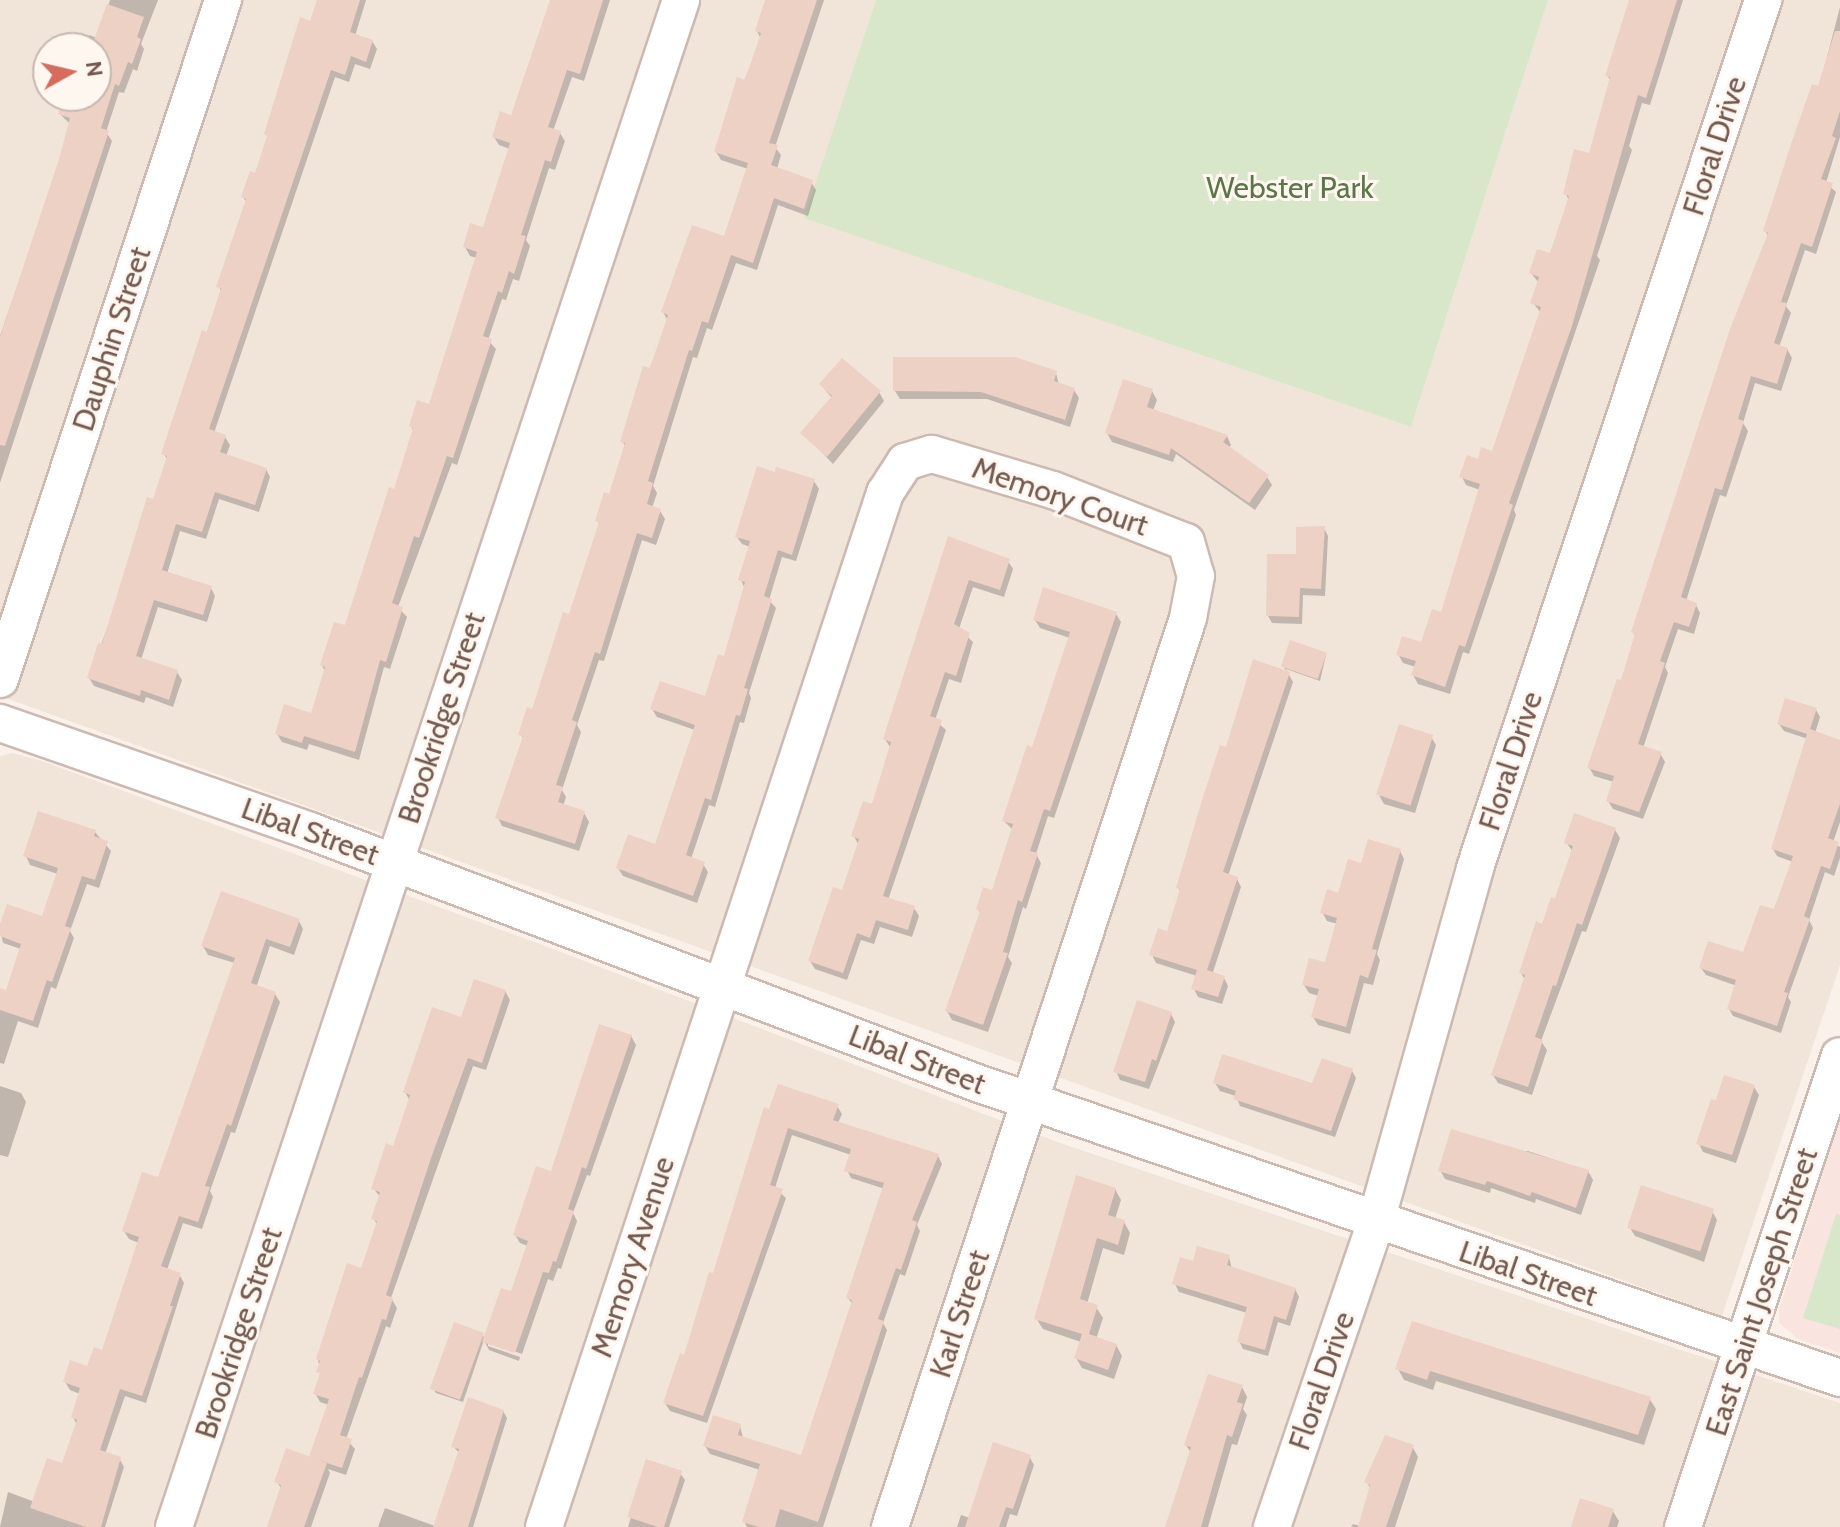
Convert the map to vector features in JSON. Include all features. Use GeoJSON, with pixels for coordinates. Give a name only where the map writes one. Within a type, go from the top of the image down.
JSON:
{"type":"FeatureCollection","features":[{"type":"Feature","properties":{"kind":"street","name":"Dauphin Street"},"geometry":{"type":"LineString","coordinates":[[0,679],[223,0]]}},
{"type":"Feature","properties":{"kind":"street","name":"Brookridge Street"},"geometry":{"type":"LineString","coordinates":[[174,1527],[681,0]]}},
{"type":"Feature","properties":{"kind":"street","name":"Floral Drive"},"geometry":{"type":"LineString","coordinates":[[1272,1527],[1376,1221],[1475,868],[1763,0]]}},
{"type":"Feature","properties":{"kind":"street","name":"Memory Court"},"geometry":{"type":"LineString","coordinates":[[722,987],[885,493],[905,462],[932,454],[1053,490],[1186,542],[1196,576],[1188,618],[1030,1101]]}},
{"type":"Feature","properties":{"kind":"street","name":"Libal Street"},"geometry":{"type":"LineString","coordinates":[[0,723],[394,863],[1030,1101],[1744,1348],[1840,1378]]}},
{"type":"Feature","properties":{"kind":"street","name":"Memory Avenue"},"geometry":{"type":"LineString","coordinates":[[544,1527],[722,987]]}},
{"type":"Feature","properties":{"kind":"street","name":"East Saint Joseph Street"},"geometry":{"type":"LineString","coordinates":[[1683,1527],[1840,1056]]}},
{"type":"Feature","properties":{"kind":"street","name":"Karl Street"},"geometry":{"type":"LineString","coordinates":[[890,1527],[1030,1101]]}},
{"type":"Feature","properties":{"kind":"shaded area"},"geometry":{"type":"Polygon","coordinates":[[[0,0],[876,0],[805,218],[1411,427],[1548,0],[1840,0],[1840,965],[1722,1316],[0,696],[0,0]]]}},
{"type":"Feature","properties":{"kind":"shaded area"},"geometry":{"type":"Polygon","coordinates":[[[12,753],[42,761],[545,946],[1060,1143],[1840,1403],[1840,1527],[0,1527],[0,756],[12,753]]]}},
{"type":"Feature","properties":{"kind":"shaded area"},"geometry":{"type":"Polygon","coordinates":[[[1840,1117],[1840,1353],[1798,1339],[1779,1323],[1779,1309],[1840,1117]]]}},
{"type":"Feature","properties":{"kind":"green space","name":"Webster Park"},"geometry":{"type":"Polygon","coordinates":[[[876,0],[1548,0],[1411,427],[804,218],[876,0]]]}},
{"type":"Feature","properties":{"kind":"green space"},"geometry":{"type":"Polygon","coordinates":[[[1836,1214],[1840,1215],[1840,1329],[1803,1318],[1836,1214]]]}},
{"type":"Feature","properties":{"kind":"building"},"geometry":{"type":"Polygon","coordinates":[[[317,0],[360,0],[350,32],[373,40],[366,62],[351,56],[345,75],[331,70],[209,429],[226,435],[220,452],[267,468],[255,505],[215,492],[202,532],[176,524],[162,570],[212,586],[203,615],[154,600],[136,656],[178,670],[169,700],[141,690],[140,696],[87,678],[98,643],[102,644],[147,497],[153,499],[167,456],[161,454],[202,330],[207,332],[221,288],[216,287],[246,199],[241,197],[250,171],[255,173],[300,17],[310,21],[317,0]]]}},
{"type":"Feature","properties":{"kind":"building"},"geometry":{"type":"Polygon","coordinates":[[[550,0],[603,0],[580,74],[567,70],[548,127],[561,131],[551,162],[545,160],[521,235],[526,236],[514,274],[509,271],[502,293],[498,291],[483,336],[492,339],[453,458],[447,456],[419,538],[414,536],[392,603],[403,607],[386,662],[380,660],[355,752],[304,736],[302,743],[275,734],[284,704],[311,713],[325,667],[320,665],[334,622],[345,625],[389,487],[394,489],[413,428],[409,426],[417,400],[429,404],[477,252],[463,247],[470,223],[483,227],[510,143],[492,137],[500,111],[511,115],[550,0]]]}},
{"type":"Feature","properties":{"kind":"building"},"geometry":{"type":"Polygon","coordinates":[[[765,0],[817,0],[769,143],[778,145],[771,165],[813,180],[804,209],[774,198],[753,263],[731,255],[708,323],[702,321],[692,351],[689,350],[648,481],[653,483],[647,504],[661,509],[652,538],[637,533],[600,654],[595,652],[572,720],[577,722],[556,785],[563,787],[558,802],[585,811],[575,844],[495,818],[523,736],[518,735],[527,707],[532,709],[563,612],[569,614],[599,522],[595,521],[604,492],[609,494],[625,443],[620,442],[643,366],[650,368],[668,315],[661,312],[692,225],[724,236],[748,163],[714,152],[737,77],[745,80],[761,33],[755,31],[765,0]]]}},
{"type":"Feature","properties":{"kind":"building"},"geometry":{"type":"Polygon","coordinates":[[[1629,0],[1677,0],[1646,98],[1638,95],[1572,326],[1509,503],[1513,505],[1465,647],[1459,645],[1445,687],[1411,675],[1416,661],[1396,655],[1402,636],[1421,642],[1432,609],[1441,612],[1480,484],[1459,477],[1467,455],[1478,459],[1481,447],[1492,451],[1541,307],[1530,303],[1539,277],[1529,273],[1537,249],[1550,253],[1569,196],[1563,194],[1574,149],[1589,153],[1610,77],[1605,76],[1629,0]]]}},
{"type":"Feature","properties":{"kind":"building"},"geometry":{"type":"Polygon","coordinates":[[[107,4],[144,17],[137,37],[141,39],[132,64],[128,62],[119,86],[115,84],[112,93],[112,32],[97,32],[107,4]]]}},
{"type":"Feature","properties":{"kind":"building"},"geometry":{"type":"Polygon","coordinates":[[[1835,31],[1840,31],[1840,111],[1832,136],[1836,138],[1821,179],[1833,183],[1812,247],[1801,243],[1781,302],[1787,303],[1774,343],[1788,348],[1777,384],[1751,376],[1738,419],[1744,421],[1722,490],[1715,488],[1681,597],[1697,603],[1689,627],[1674,622],[1660,661],[1665,663],[1638,744],[1662,752],[1639,812],[1606,801],[1614,776],[1587,768],[1617,679],[1621,680],[1635,634],[1631,632],[1730,329],[1768,233],[1763,231],[1791,144],[1812,84],[1818,86],[1835,31]]]}},
{"type":"Feature","properties":{"kind":"building"},"geometry":{"type":"Polygon","coordinates":[[[106,112],[101,128],[109,131],[5,446],[0,445],[0,337],[70,118],[58,114],[106,112]]]}},
{"type":"Feature","properties":{"kind":"building"},"geometry":{"type":"Polygon","coordinates":[[[893,357],[1015,357],[1057,371],[1054,381],[1075,388],[1065,420],[981,392],[893,391],[893,357]]]}},
{"type":"Feature","properties":{"kind":"building"},"geometry":{"type":"Polygon","coordinates":[[[842,358],[881,391],[827,457],[800,433],[832,396],[819,384],[842,358]]]}},
{"type":"Feature","properties":{"kind":"building"},"geometry":{"type":"Polygon","coordinates":[[[1123,379],[1153,389],[1147,407],[1228,435],[1223,442],[1269,475],[1249,503],[1171,448],[1169,455],[1105,433],[1123,379]]]}},
{"type":"Feature","properties":{"kind":"building"},"geometry":{"type":"Polygon","coordinates":[[[757,466],[775,472],[776,467],[815,479],[792,555],[778,550],[764,596],[772,599],[744,688],[748,689],[740,716],[736,715],[711,800],[705,798],[686,855],[705,862],[693,896],[616,868],[628,834],[655,844],[695,725],[650,709],[660,681],[705,696],[718,654],[724,656],[745,582],[738,580],[750,541],[735,537],[757,466]]]}},
{"type":"Feature","properties":{"kind":"building"},"geometry":{"type":"Polygon","coordinates":[[[1325,526],[1321,589],[1300,588],[1299,617],[1266,616],[1267,554],[1296,554],[1296,527],[1325,526]]]}},
{"type":"Feature","properties":{"kind":"building"},"geometry":{"type":"Polygon","coordinates":[[[948,536],[1010,559],[1000,590],[969,580],[954,624],[970,633],[956,676],[945,672],[930,716],[942,720],[883,896],[915,906],[908,930],[876,920],[870,938],[857,933],[843,973],[808,961],[833,887],[842,890],[859,839],[851,836],[863,801],[872,804],[891,742],[883,739],[948,536]]]}},
{"type":"Feature","properties":{"kind":"building"},"geometry":{"type":"Polygon","coordinates":[[[1043,587],[1117,612],[1050,811],[1044,809],[1030,851],[1038,853],[1022,902],[1018,900],[1003,952],[1008,953],[983,1025],[945,1011],[980,911],[976,909],[983,887],[992,890],[1013,824],[1002,821],[1027,745],[1032,747],[1070,632],[1033,620],[1043,587]]]}},
{"type":"Feature","properties":{"kind":"building"},"geometry":{"type":"Polygon","coordinates":[[[1290,640],[1327,653],[1318,679],[1281,666],[1290,640]]]}},
{"type":"Feature","properties":{"kind":"building"},"geometry":{"type":"Polygon","coordinates":[[[1253,659],[1290,672],[1223,872],[1238,877],[1207,970],[1225,976],[1218,997],[1191,989],[1197,970],[1149,955],[1158,928],[1167,931],[1180,889],[1176,888],[1202,800],[1220,745],[1226,747],[1253,659]]]}},
{"type":"Feature","properties":{"kind":"building"},"geometry":{"type":"Polygon","coordinates":[[[1785,698],[1817,708],[1810,729],[1840,740],[1840,804],[1828,838],[1839,842],[1830,869],[1821,866],[1804,916],[1810,919],[1784,992],[1788,993],[1777,1026],[1727,1009],[1736,980],[1699,968],[1708,941],[1743,952],[1760,905],[1774,909],[1793,856],[1771,849],[1807,734],[1777,724],[1785,698]]]}},
{"type":"Feature","properties":{"kind":"building"},"geometry":{"type":"Polygon","coordinates":[[[1399,724],[1433,735],[1410,806],[1376,794],[1399,724]]]}},
{"type":"Feature","properties":{"kind":"building"},"geometry":{"type":"Polygon","coordinates":[[[38,811],[96,830],[94,836],[108,841],[95,880],[82,876],[65,926],[71,928],[52,982],[47,980],[33,1021],[0,1010],[0,988],[6,990],[21,944],[0,936],[0,924],[7,904],[42,916],[58,868],[23,856],[38,811]]]}},
{"type":"Feature","properties":{"kind":"building"},"geometry":{"type":"Polygon","coordinates":[[[1574,813],[1616,828],[1582,925],[1577,923],[1535,1037],[1543,1040],[1528,1087],[1491,1075],[1525,975],[1519,973],[1536,921],[1542,924],[1551,897],[1555,898],[1573,846],[1564,843],[1574,813]]]}},
{"type":"Feature","properties":{"kind":"building"},"geometry":{"type":"Polygon","coordinates":[[[1368,839],[1401,849],[1372,949],[1377,950],[1368,978],[1360,975],[1346,1027],[1311,1017],[1319,989],[1302,985],[1309,958],[1325,962],[1337,918],[1320,913],[1327,889],[1338,893],[1348,859],[1361,863],[1368,839]]]}},
{"type":"Feature","properties":{"kind":"building"},"geometry":{"type":"Polygon","coordinates":[[[221,891],[300,919],[290,947],[266,939],[251,983],[276,992],[231,1126],[227,1124],[205,1186],[210,1187],[198,1222],[179,1216],[161,1266],[181,1273],[170,1306],[173,1306],[142,1396],[120,1389],[100,1450],[121,1457],[101,1527],[86,1527],[30,1508],[47,1458],[62,1463],[77,1420],[71,1417],[80,1388],[63,1382],[70,1360],[87,1366],[94,1347],[102,1350],[139,1237],[122,1231],[142,1172],[158,1177],[235,958],[201,946],[221,891]]]}},
{"type":"Feature","properties":{"kind":"building"},"geometry":{"type":"Polygon","coordinates":[[[474,979],[506,990],[482,1063],[468,1058],[431,1158],[386,1295],[393,1298],[386,1320],[382,1319],[340,1435],[352,1439],[342,1468],[309,1457],[329,1399],[313,1394],[320,1373],[316,1372],[320,1361],[316,1359],[347,1263],[361,1268],[377,1221],[371,1219],[380,1192],[371,1189],[386,1143],[393,1146],[410,1095],[403,1092],[432,1007],[461,1017],[474,979]]]}},
{"type":"Feature","properties":{"kind":"building"},"geometry":{"type":"Polygon","coordinates":[[[1137,1000],[1172,1012],[1156,1061],[1152,1059],[1145,1082],[1113,1072],[1137,1000]]]}},
{"type":"Feature","properties":{"kind":"building"},"geometry":{"type":"Polygon","coordinates":[[[599,1024],[632,1035],[586,1169],[582,1167],[568,1209],[574,1211],[556,1262],[553,1261],[549,1273],[543,1272],[515,1353],[482,1342],[501,1288],[511,1291],[528,1241],[513,1235],[536,1166],[551,1171],[599,1024]]]}},
{"type":"Feature","properties":{"kind":"building"},"geometry":{"type":"Polygon","coordinates":[[[1222,1054],[1312,1083],[1322,1058],[1353,1069],[1331,1131],[1233,1099],[1236,1091],[1213,1083],[1222,1054]]]}},
{"type":"Feature","properties":{"kind":"building"},"geometry":{"type":"Polygon","coordinates":[[[1724,1075],[1755,1085],[1732,1155],[1696,1144],[1711,1099],[1716,1100],[1724,1075]]]}},
{"type":"Feature","properties":{"kind":"building"},"geometry":{"type":"Polygon","coordinates":[[[778,1084],[839,1104],[833,1120],[939,1154],[912,1220],[917,1222],[901,1270],[896,1268],[878,1319],[884,1321],[818,1522],[780,1509],[775,1527],[759,1527],[742,1522],[760,1464],[703,1446],[713,1415],[741,1424],[738,1435],[801,1455],[852,1300],[846,1298],[884,1183],[844,1171],[851,1149],[788,1128],[770,1185],[783,1189],[703,1416],[663,1403],[680,1353],[684,1355],[709,1272],[713,1273],[764,1107],[769,1109],[778,1084]]]}},
{"type":"Feature","properties":{"kind":"building"},"geometry":{"type":"Polygon","coordinates":[[[1451,1129],[1589,1170],[1576,1208],[1532,1192],[1530,1196],[1487,1181],[1485,1185],[1438,1171],[1451,1129]]]}},
{"type":"Feature","properties":{"kind":"building"},"geometry":{"type":"Polygon","coordinates":[[[1076,1175],[1116,1188],[1108,1215],[1125,1220],[1118,1245],[1097,1238],[1080,1299],[1098,1305],[1089,1334],[1117,1344],[1108,1370],[1074,1358],[1082,1334],[1034,1319],[1076,1175]]]}},
{"type":"Feature","properties":{"kind":"building"},"geometry":{"type":"Polygon","coordinates":[[[1641,1185],[1714,1209],[1700,1252],[1627,1228],[1641,1185]]]}},
{"type":"Feature","properties":{"kind":"building"},"geometry":{"type":"Polygon","coordinates":[[[1197,1246],[1230,1255],[1227,1265],[1296,1288],[1286,1320],[1274,1316],[1265,1350],[1237,1342],[1247,1307],[1172,1284],[1180,1257],[1193,1261],[1197,1246]]]}},
{"type":"Feature","properties":{"kind":"building"},"geometry":{"type":"Polygon","coordinates":[[[1412,1321],[1651,1397],[1638,1435],[1430,1371],[1427,1380],[1395,1369],[1412,1321]]]}},
{"type":"Feature","properties":{"kind":"building"},"geometry":{"type":"Polygon","coordinates":[[[454,1322],[484,1333],[460,1400],[430,1389],[454,1322]]]}},
{"type":"Feature","properties":{"kind":"building"},"geometry":{"type":"Polygon","coordinates":[[[1208,1374],[1243,1385],[1237,1402],[1243,1404],[1232,1437],[1227,1435],[1201,1527],[1165,1527],[1191,1447],[1184,1445],[1208,1374]]]}},
{"type":"Feature","properties":{"kind":"building"},"geometry":{"type":"Polygon","coordinates":[[[468,1397],[504,1410],[468,1527],[433,1527],[459,1449],[451,1447],[468,1397]]]}},
{"type":"Feature","properties":{"kind":"building"},"geometry":{"type":"Polygon","coordinates":[[[1385,1435],[1414,1445],[1386,1527],[1358,1527],[1370,1485],[1364,1482],[1385,1435]]]}},
{"type":"Feature","properties":{"kind":"building"},"geometry":{"type":"Polygon","coordinates":[[[993,1442],[1031,1455],[1013,1509],[1006,1507],[999,1527],[965,1527],[993,1442]]]}},
{"type":"Feature","properties":{"kind":"building"},"geometry":{"type":"Polygon","coordinates":[[[286,1448],[327,1463],[304,1527],[267,1527],[281,1485],[274,1482],[286,1448]]]}},
{"type":"Feature","properties":{"kind":"building"},"geometry":{"type":"Polygon","coordinates":[[[646,1459],[682,1471],[664,1527],[627,1517],[646,1459]]]}},
{"type":"Feature","properties":{"kind":"building"},"geometry":{"type":"Polygon","coordinates":[[[1580,1498],[1614,1509],[1608,1527],[1571,1527],[1580,1498]]]}}]}
